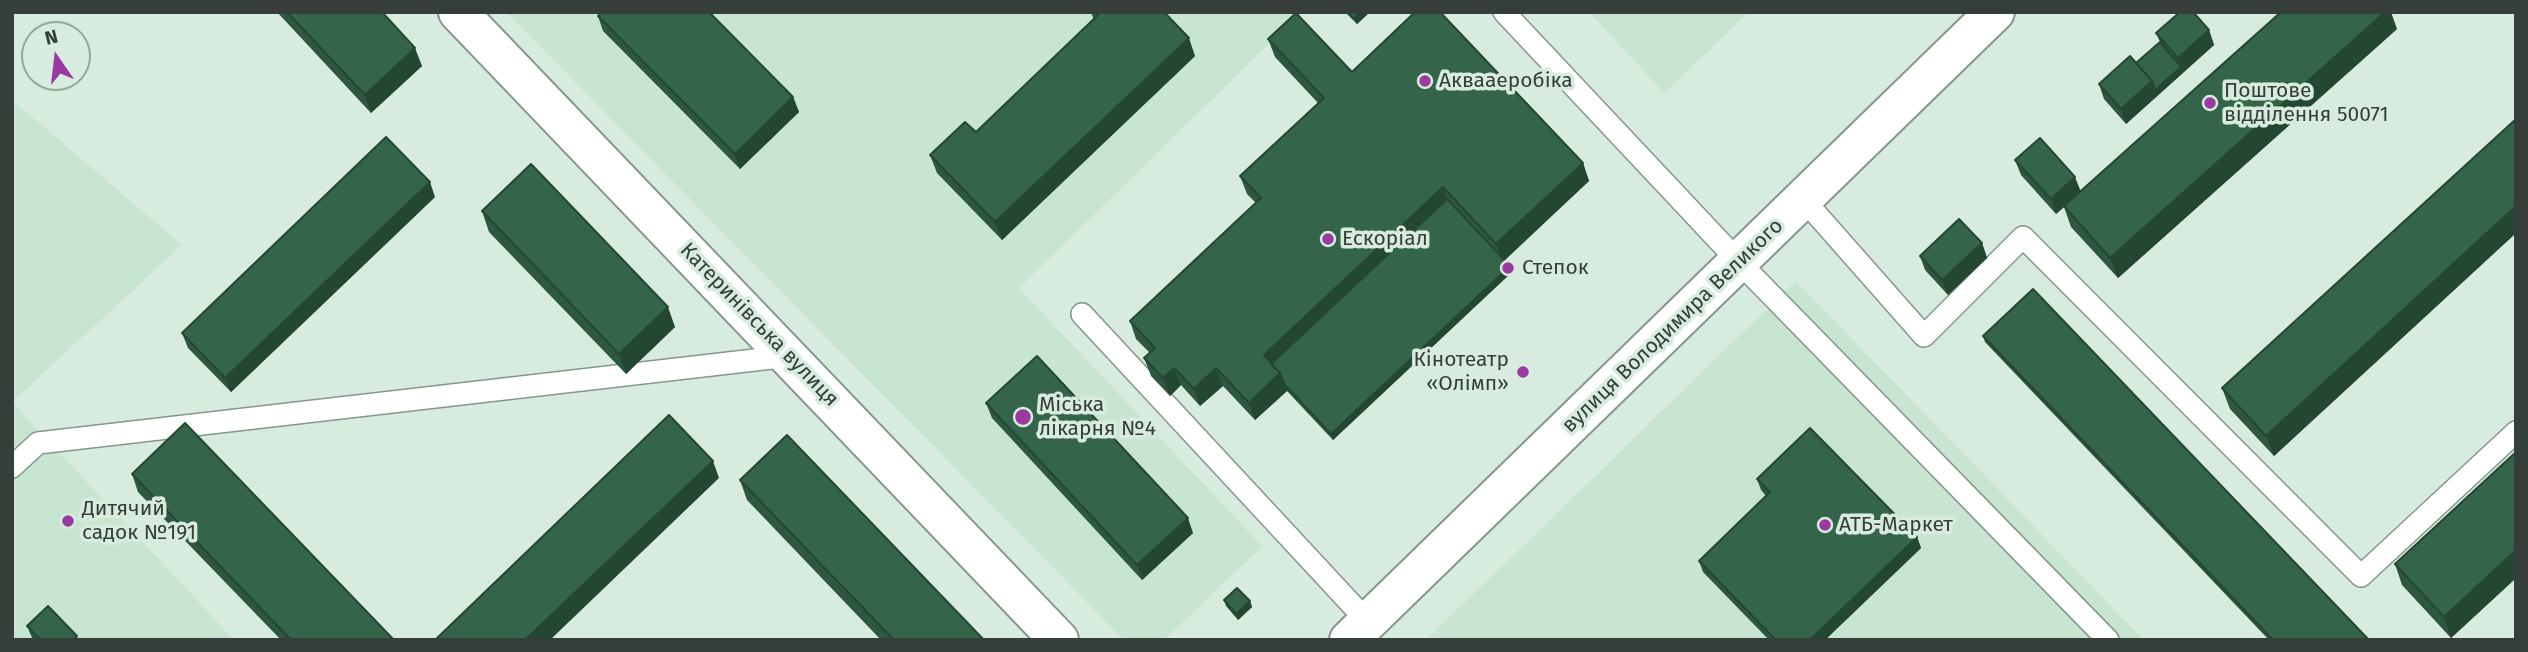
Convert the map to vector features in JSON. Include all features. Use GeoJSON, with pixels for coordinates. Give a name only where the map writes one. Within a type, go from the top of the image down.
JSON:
{"type":"FeatureCollection","features":[{"type":"Feature","properties":{"kind":"main road","name":"вулиця Володимира Великого"},"geometry":{"type":"LineString","coordinates":[[1359,631],[1995,12]]}},
{"type":"Feature","properties":{"kind":"main road","name":"Катеринівська вулиця"},"geometry":{"type":"LineString","coordinates":[[462,14],[1059,640]]}},
{"type":"Feature","properties":{"kind":"lane"},"geometry":{"type":"LineString","coordinates":[[1504,12],[1739,262],[2108,640]]}},
{"type":"Feature","properties":{"kind":"lane"},"geometry":{"type":"LineString","coordinates":[[1804,200],[1924,336],[2023,237],[2361,576],[2516,432]]}},
{"type":"Feature","properties":{"kind":"lane"},"geometry":{"type":"LineString","coordinates":[[1082,314],[1359,631]]}},
{"type":"Feature","properties":{"kind":"lane"},"geometry":{"type":"LineString","coordinates":[[12,467],[38,443],[789,356]]}},
{"type":"Feature","properties":{"kind":"lane"},"geometry":{"type":"LineString","coordinates":[[183,426],[202,445]]}},
{"type":"Feature","properties":{"kind":"shaded area","name":"Міська лікарня №4"},"geometry":{"type":"Polygon","coordinates":[[[506,12],[1301,12],[1019,288],[1262,546],[1164,640],[1124,640],[506,12]]]}},
{"type":"Feature","properties":{"kind":"shaded area"},"geometry":{"type":"Polygon","coordinates":[[[1589,12],[1749,12],[1664,93],[1589,12]]]}},
{"type":"Feature","properties":{"kind":"shaded area"},"geometry":{"type":"Polygon","coordinates":[[[12,100],[182,245],[12,402],[12,100]]]}},
{"type":"Feature","properties":{"kind":"shaded area"},"geometry":{"type":"Polygon","coordinates":[[[1796,281],[2144,640],[1426,640],[1796,281]]]}},
{"type":"Feature","properties":{"kind":"shaded area","name":"Дитячий садок №191"},"geometry":{"type":"Polygon","coordinates":[[[12,402],[234,640],[12,640],[12,402]]]}},
{"type":"Feature","properties":{"kind":"building"},"geometry":{"type":"Polygon","coordinates":[[[287,12],[382,12],[415,48],[365,95],[287,12]]]}},
{"type":"Feature","properties":{"kind":"building"},"geometry":{"type":"Polygon","coordinates":[[[601,12],[709,12],[793,97],[735,154],[598,16],[601,12]]]}},
{"type":"Feature","properties":{"kind":"building"},"geometry":{"type":"Polygon","coordinates":[[[1096,12],[1164,12],[1189,38],[995,222],[930,155],[965,122],[976,132],[1098,15],[1096,12]]]}},
{"type":"Feature","properties":{"kind":"building"},"geometry":{"type":"Polygon","coordinates":[[[1348,12],[1361,12],[1354,19],[1348,12]]]}},
{"type":"Feature","properties":{"kind":"building","name":"Ескоріал"},"geometry":{"type":"Polygon","coordinates":[[[1415,12],[1440,12],[1583,163],[1496,244],[1443,187],[1264,355],[1280,373],[1249,403],[1216,368],[1194,389],[1174,368],[1163,378],[1144,358],[1155,348],[1130,321],[1261,198],[1240,176],[1324,98],[1268,39],[1296,13],[1352,72],[1415,12]]]}},
{"type":"Feature","properties":{"kind":"building"},"geometry":{"type":"Polygon","coordinates":[[[2180,12],[2193,12],[2209,30],[2178,58],[2156,33],[2180,12]]]}},
{"type":"Feature","properties":{"kind":"building"},"geometry":{"type":"Polygon","coordinates":[[[2281,12],[2385,12],[2110,258],[2064,206],[2281,12]]]}},
{"type":"Feature","properties":{"kind":"building"},"geometry":{"type":"Polygon","coordinates":[[[2160,42],[2181,67],[2155,90],[2152,81],[2136,63],[2160,42]]]}},
{"type":"Feature","properties":{"kind":"building"},"geometry":{"type":"Polygon","coordinates":[[[2130,56],[2152,81],[2121,109],[2099,84],[2130,56]]]}},
{"type":"Feature","properties":{"kind":"building"},"geometry":{"type":"Polygon","coordinates":[[[2516,119],[2516,206],[2266,436],[2222,388],[2516,119]]]}},
{"type":"Feature","properties":{"kind":"building"},"geometry":{"type":"Polygon","coordinates":[[[386,137],[430,182],[225,378],[182,333],[386,137]]]}},
{"type":"Feature","properties":{"kind":"building"},"geometry":{"type":"Polygon","coordinates":[[[2040,138],[2075,177],[2051,199],[2015,160],[2040,138]]]}},
{"type":"Feature","properties":{"kind":"building"},"geometry":{"type":"Polygon","coordinates":[[[531,164],[668,307],[619,354],[482,211],[531,164]]]}},
{"type":"Feature","properties":{"kind":"building"},"geometry":{"type":"Polygon","coordinates":[[[1447,199],[1510,266],[1331,434],[1285,385],[1280,373],[1271,364],[1447,199]]]}},
{"type":"Feature","properties":{"kind":"building"},"geometry":{"type":"Polygon","coordinates":[[[1959,219],[1982,243],[1942,280],[1920,256],[1959,219]]]}},
{"type":"Feature","properties":{"kind":"building"},"geometry":{"type":"Polygon","coordinates":[[[2033,289],[2369,640],[2273,640],[1983,336],[2033,289]]]}},
{"type":"Feature","properties":{"kind":"building"},"geometry":{"type":"Polygon","coordinates":[[[1037,356],[1188,518],[1137,565],[986,403],[1037,356]]]}},
{"type":"Feature","properties":{"kind":"building"},"geometry":{"type":"Polygon","coordinates":[[[669,415],[713,461],[525,640],[435,640],[669,415]]]}},
{"type":"Feature","properties":{"kind":"building"},"geometry":{"type":"Polygon","coordinates":[[[185,423],[394,640],[291,640],[132,474],[185,423]]]}},
{"type":"Feature","properties":{"kind":"building","name":"АТБ-Маркет"},"geometry":{"type":"Polygon","coordinates":[[[1810,428],[1917,537],[1810,640],[1776,640],[1699,561],[1770,492],[1757,479],[1810,428]]]}},
{"type":"Feature","properties":{"kind":"building"},"geometry":{"type":"Polygon","coordinates":[[[787,435],[984,640],[894,640],[740,480],[787,435]]]}},
{"type":"Feature","properties":{"kind":"building"},"geometry":{"type":"Polygon","coordinates":[[[2516,452],[2516,550],[2444,617],[2395,564],[2516,452]]]}},
{"type":"Feature","properties":{"kind":"building"},"geometry":{"type":"Polygon","coordinates":[[[1237,588],[1250,601],[1236,614],[1224,600],[1237,588]]]}},
{"type":"Feature","properties":{"kind":"building"},"geometry":{"type":"Polygon","coordinates":[[[48,606],[77,636],[73,640],[41,640],[27,626],[48,606]]]}},
{"type":"Feature","properties":{"kind":"place","name":"Аквааеробіка"},"geometry":{"type":"Point","coordinates":[1425,81]}},
{"type":"Feature","properties":{"kind":"place","name":"Поштове відділення 50071"},"geometry":{"type":"Point","coordinates":[2210,103]}},
{"type":"Feature","properties":{"kind":"place","name":"Ескоріал"},"geometry":{"type":"Point","coordinates":[1328,239]}},
{"type":"Feature","properties":{"kind":"place","name":"Степок"},"geometry":{"type":"Point","coordinates":[1508,268]}},
{"type":"Feature","properties":{"kind":"place","name":"Кінотеатр «Олімп»"},"geometry":{"type":"Point","coordinates":[1523,372]}},
{"type":"Feature","properties":{"kind":"place","name":"Міська лікарня №4"},"geometry":{"type":"Point","coordinates":[1023,417]}},
{"type":"Feature","properties":{"kind":"place","name":"Дитячий садок №191"},"geometry":{"type":"Point","coordinates":[68,521]}},
{"type":"Feature","properties":{"kind":"place","name":"АТБ-Маркет"},"geometry":{"type":"Point","coordinates":[1825,525]}}]}
